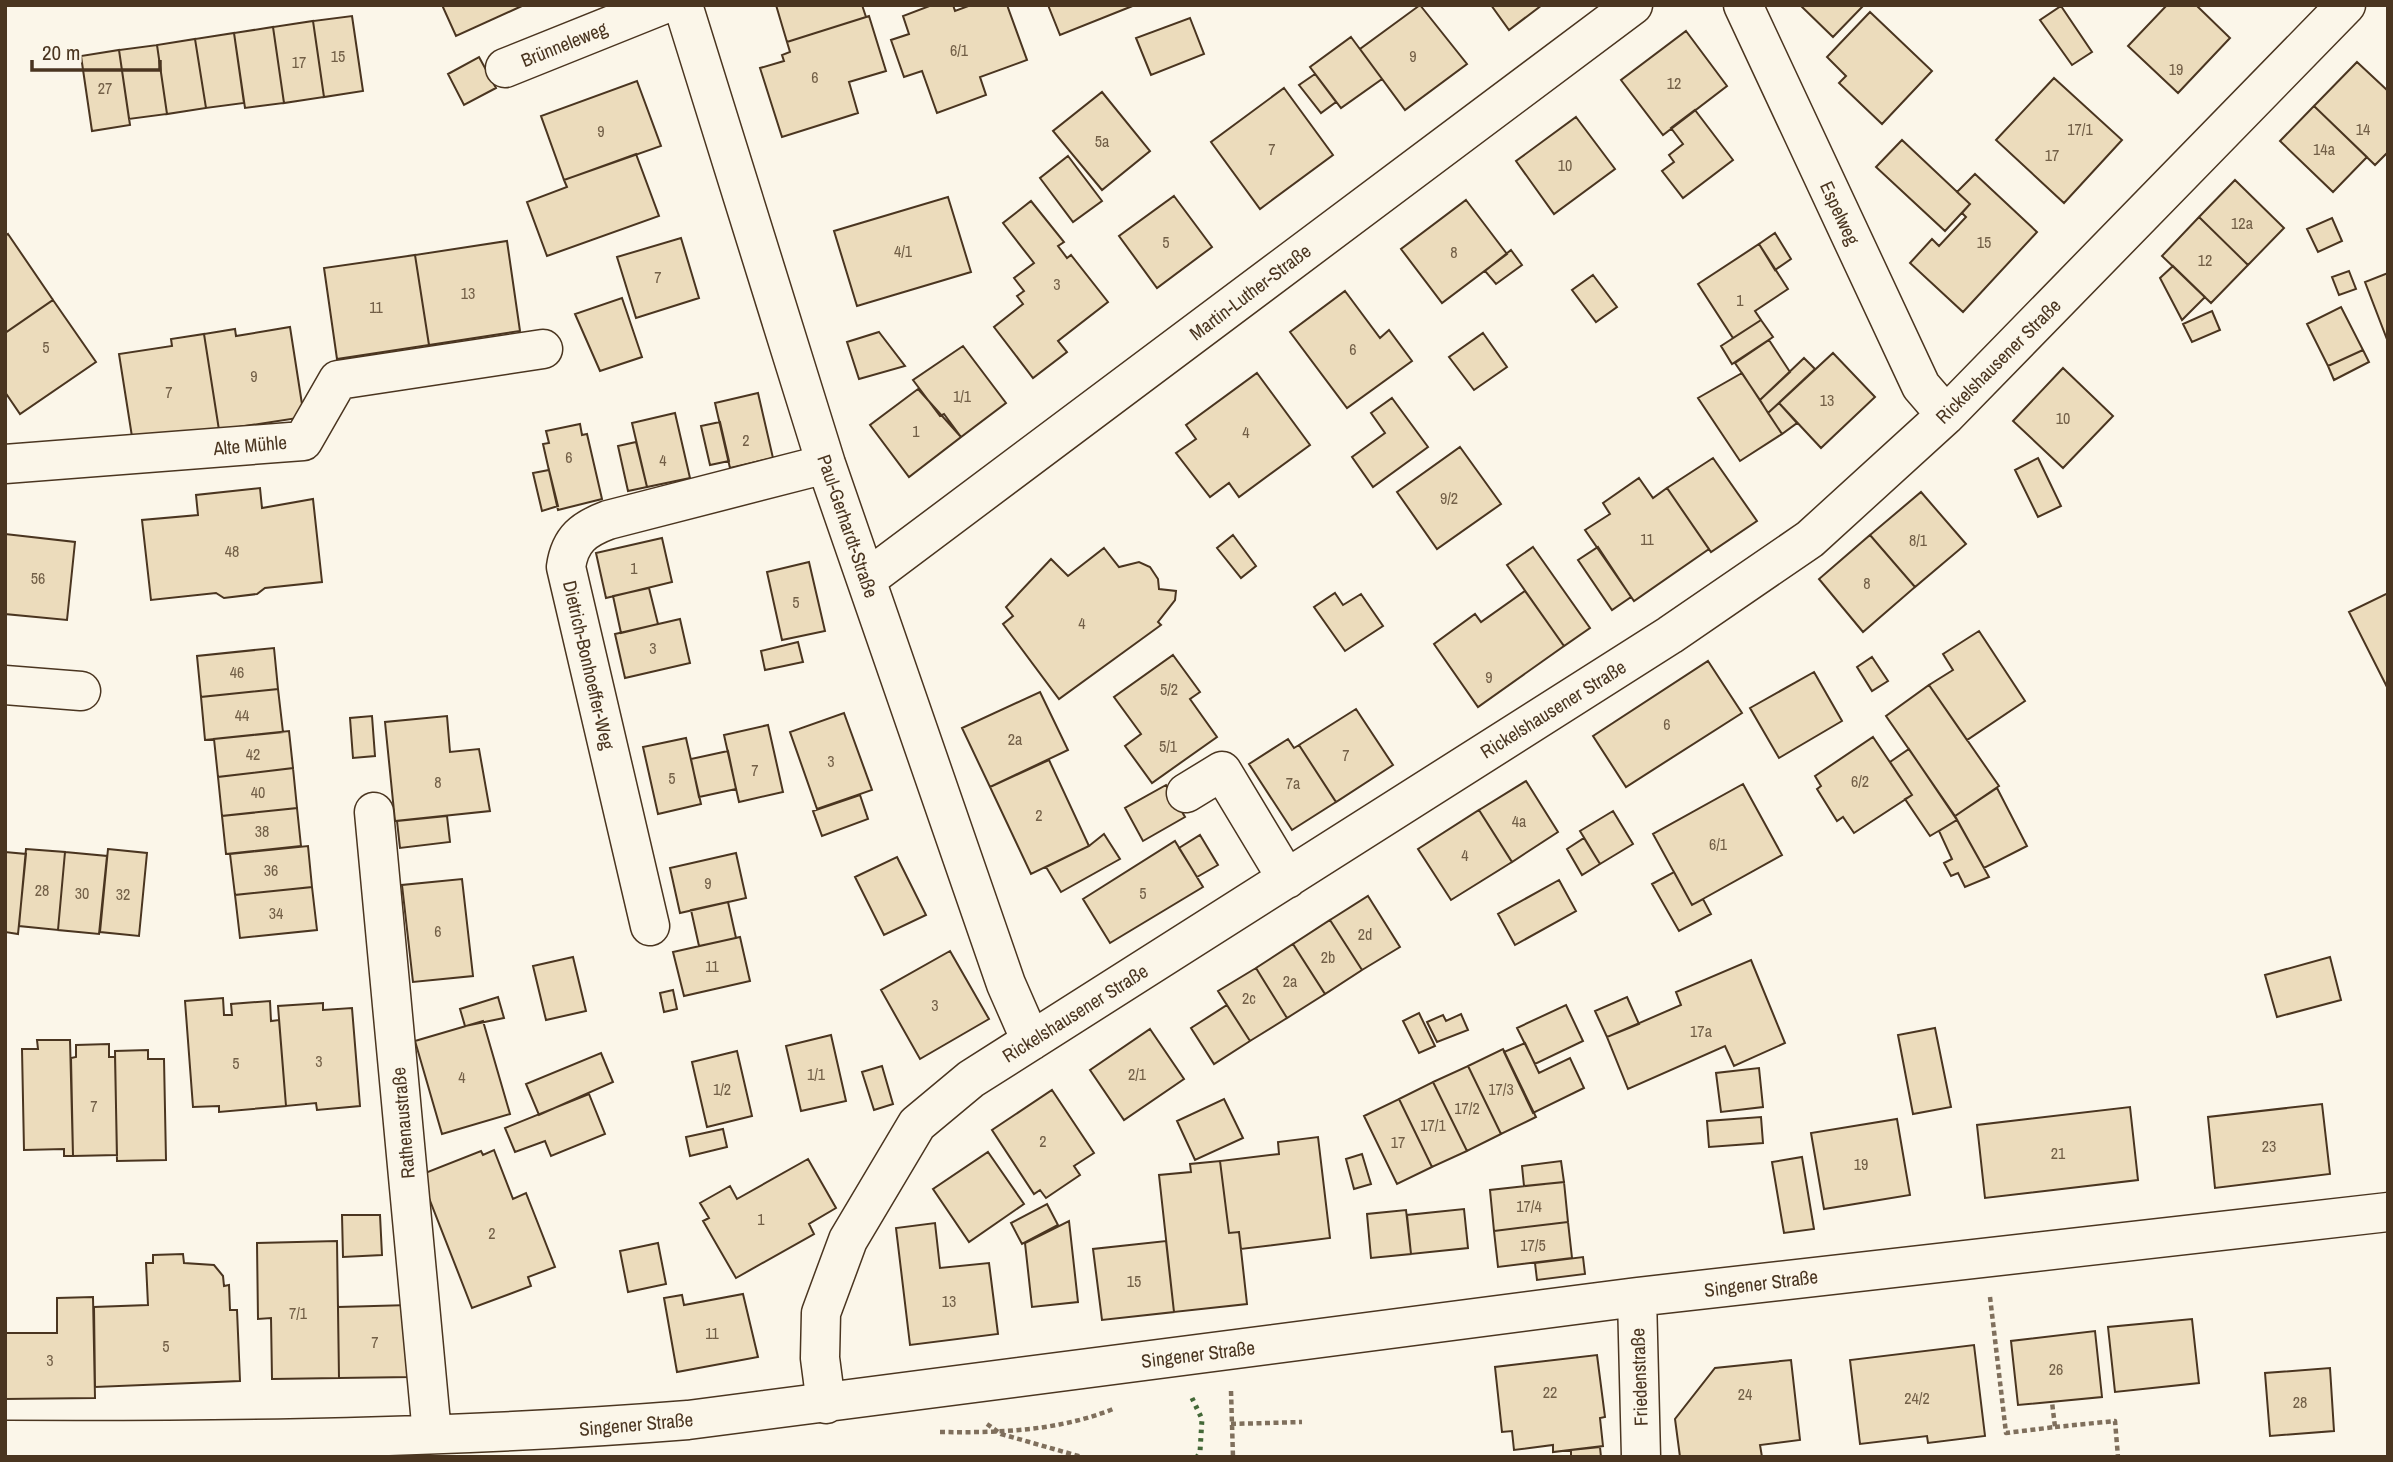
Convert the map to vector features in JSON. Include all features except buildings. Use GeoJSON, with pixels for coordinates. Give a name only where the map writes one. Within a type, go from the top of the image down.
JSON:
{"type":"FeatureCollection","features":[{"type":"Feature","properties":{"kind":"street","name":"Brünneleweg"},"geometry":{"type":"LineString","coordinates":[[505,68],[662,5]]}},
{"type":"Feature","properties":{"kind":"street","name":"Paul-Gerhardt-Straße"},"geometry":{"type":"LineString","coordinates":[[683,5],[826,464],[1006,985],[1031,1041]]}},
{"type":"Feature","properties":{"kind":"street","name":"Martin-Luther-Straße"},"geometry":{"type":"LineString","coordinates":[[867,579],[1633,5]]}},
{"type":"Feature","properties":{"kind":"street","name":"Espelweg"},"geometry":{"type":"LineString","coordinates":[[1743,5],[1921,386],[1946,415]]}},
{"type":"Feature","properties":{"kind":"street","name":"Rickelshausener Straße"},"geometry":{"type":"LineString","coordinates":[[826,1404],[820,1358],[821,1313],[848,1240],[869,1200],[917,1124],[971,1079],[1670,635],[1810,539],[1946,415],[2346,5]]}},
{"type":"Feature","properties":{"kind":"street","name":"Alte Mühle"},"geometry":{"type":"LineString","coordinates":[[5,464],[303,441],[338,380],[543,349]]}},
{"type":"Feature","properties":{"kind":"street","name":"Dietrich-Bonhoeffer-Weg"},"geometry":{"type":"LineString","coordinates":[[650,926],[566,567],[568,551],[575,538],[589,527],[608,520],[826,464]]}},
{"type":"Feature","properties":{"kind":"street"},"geometry":{"type":"LineString","coordinates":[[5,685],[81,691]]}},
{"type":"Feature","properties":{"kind":"street"},"geometry":{"type":"LineString","coordinates":[[1186,793],[1222,771],[1287,879]]}},
{"type":"Feature","properties":{"kind":"street","name":"Rathenaustraße"},"geometry":{"type":"LineString","coordinates":[[374,812],[432,1434]]}},
{"type":"Feature","properties":{"kind":"street","name":"Singener Straße"},"geometry":{"type":"LineString","coordinates":[[5,1440],[432,1434],[552,1444],[688,1420],[937,1390],[1637,1297],[2388,1212]]}},
{"type":"Feature","properties":{"kind":"street","name":"Friedenstraße"},"geometry":{"type":"LineString","coordinates":[[1637,1297],[1642,1457]]}},
{"type":"Feature","properties":{"kind":"path"},"geometry":{"type":"LineString","coordinates":[[1985,1258],[2006,1433],[2115,1421],[2118,1457]]}},
{"type":"Feature","properties":{"kind":"path"},"geometry":{"type":"LineString","coordinates":[[937,1390],[1001,1434],[1082,1457]]}},
{"type":"Feature","properties":{"kind":"path"},"geometry":{"type":"LineString","coordinates":[[2052,1402],[2055,1427]]}},
{"type":"Feature","properties":{"kind":"path"},"geometry":{"type":"LineString","coordinates":[[1231,1405],[1233,1457]]}},
{"type":"Feature","properties":{"kind":"path"},"geometry":{"type":"LineString","coordinates":[[1231,1424],[1302,1422]]}},
{"type":"Feature","properties":{"kind":"hedge"},"geometry":{"type":"LineString","coordinates":[[1192,1398],[1202,1419],[1200,1452],[1197,1457]]}}]}
